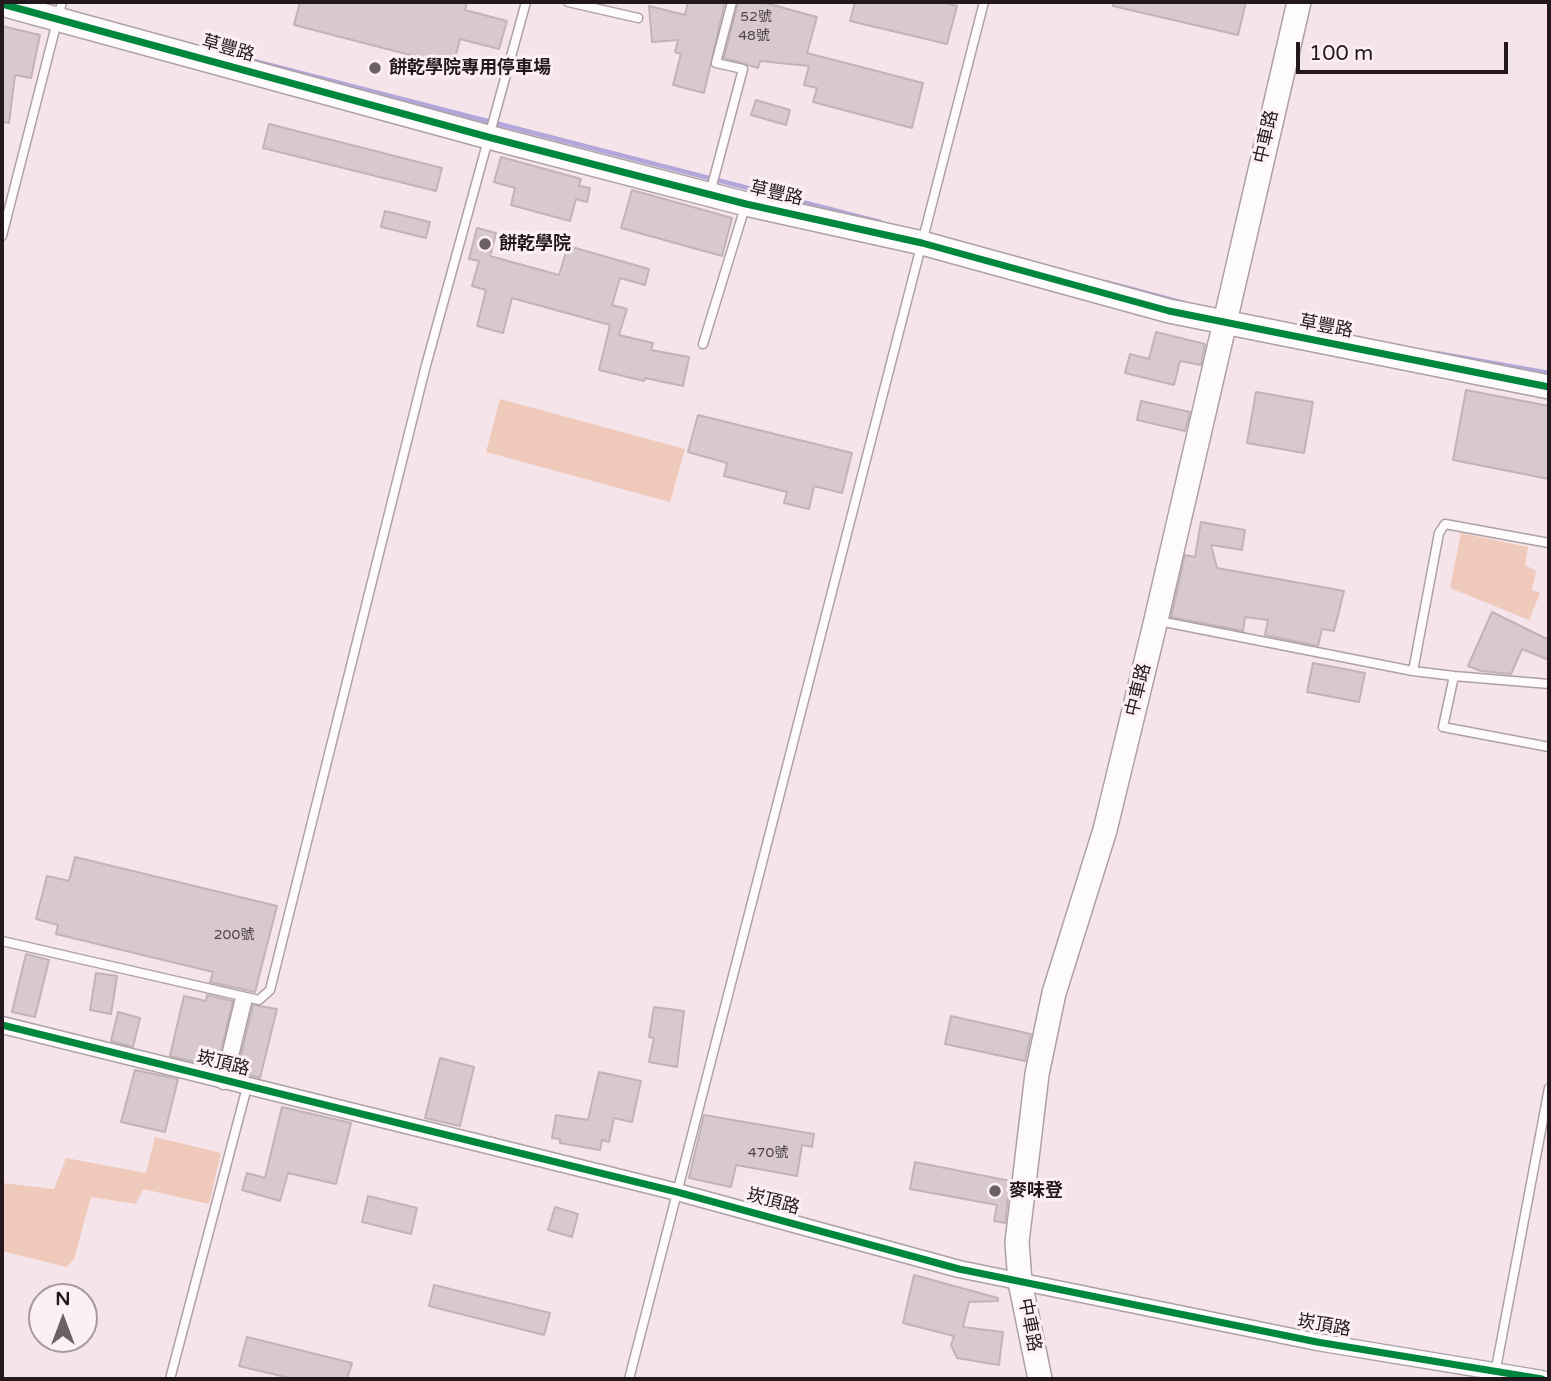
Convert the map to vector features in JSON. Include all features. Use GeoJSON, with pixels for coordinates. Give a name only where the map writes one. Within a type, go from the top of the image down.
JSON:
{"type":"FeatureCollection","features":[{"type":"Feature","properties":{"kind":"street","name":"中車路"},"geometry":{"type":"LineString","coordinates":[[1040,1379],[1020,1282],[1017,1241],[1037,1074],[1054,993],[1105,830],[1299,2]]}},
{"type":"Feature","properties":{"kind":"street","name":"草豐路"},"geometry":{"type":"LineString","coordinates":[[2,4],[60,10],[488,137],[746,204],[922,243],[1223,323],[1549,387]]}},
{"type":"Feature","properties":{"kind":"street"},"geometry":{"type":"LineString","coordinates":[[224,1081],[243,1002]]}},
{"type":"Feature","properties":{"kind":"street","name":"崁頂路"},"geometry":{"type":"LineString","coordinates":[[2,1025],[677,1192],[1020,1282],[1317,1342],[1495,1375],[1542,1379]]}},
{"type":"Feature","properties":{"kind":"lane"},"geometry":{"type":"LineString","coordinates":[[2,941],[259,1000],[270,990],[425,369],[526,2]]}},
{"type":"Feature","properties":{"kind":"lane"},"geometry":{"type":"LineString","coordinates":[[568,2],[638,18]]}},
{"type":"Feature","properties":{"kind":"lane"},"geometry":{"type":"LineString","coordinates":[[710,193],[743,69],[716,64],[733,2]]}},
{"type":"Feature","properties":{"kind":"lane"},"geometry":{"type":"LineString","coordinates":[[629,1379],[984,2]]}},
{"type":"Feature","properties":{"kind":"lane"},"geometry":{"type":"LineString","coordinates":[[2,236],[60,10]]}},
{"type":"Feature","properties":{"kind":"lane"},"geometry":{"type":"LineString","coordinates":[[703,344],[746,204]]}},
{"type":"Feature","properties":{"kind":"lane"},"geometry":{"type":"LineString","coordinates":[[1413,671],[1439,533],[1445,524],[1549,543]]}},
{"type":"Feature","properties":{"kind":"lane"},"geometry":{"type":"LineString","coordinates":[[1156,621],[1413,671],[1549,684]]}},
{"type":"Feature","properties":{"kind":"lane"},"geometry":{"type":"LineString","coordinates":[[1454,676],[1443,727],[1549,747]]}},
{"type":"Feature","properties":{"kind":"lane"},"geometry":{"type":"LineString","coordinates":[[170,1379],[247,1087]]}},
{"type":"Feature","properties":{"kind":"lane"},"geometry":{"type":"LineString","coordinates":[[1495,1375],[1549,1088]]}},
{"type":"Feature","properties":{"kind":"shaded area"},"geometry":{"type":"Polygon","coordinates":[[[500,399],[685,449],[670,502],[486,452],[500,399]]]}},
{"type":"Feature","properties":{"kind":"shaded area"},"geometry":{"type":"Polygon","coordinates":[[[1461,533],[1528,547],[1525,565],[1536,571],[1532,590],[1540,593],[1529,620],[1450,588],[1461,533]]]}},
{"type":"Feature","properties":{"kind":"shaded area"},"geometry":{"type":"Polygon","coordinates":[[[155,1137],[221,1153],[209,1204],[143,1189],[136,1204],[91,1197],[74,1259],[67,1267],[2,1251],[2,1183],[54,1189],[66,1158],[146,1173],[155,1137]]]}},
{"type":"Feature","properties":{"kind":"building"},"geometry":{"type":"Polygon","coordinates":[[[300,2],[467,2],[465,10],[507,21],[499,49],[460,39],[453,66],[294,25],[300,2]]]}},
{"type":"Feature","properties":{"kind":"building"},"geometry":{"type":"Polygon","coordinates":[[[688,2],[725,2],[704,93],[673,85],[681,54],[675,52],[678,40],[652,42],[649,6],[685,15],[688,2]]]}},
{"type":"Feature","properties":{"kind":"building"},"geometry":{"type":"Polygon","coordinates":[[[738,2],[762,2],[817,17],[807,53],[923,83],[912,128],[813,102],[817,88],[804,85],[809,66],[760,61],[758,68],[724,58],[738,2]]]}},
{"type":"Feature","properties":{"kind":"building"},"geometry":{"type":"Polygon","coordinates":[[[855,2],[941,2],[957,6],[947,44],[850,21],[855,2]]]}},
{"type":"Feature","properties":{"kind":"building"},"geometry":{"type":"Polygon","coordinates":[[[1113,2],[1246,2],[1238,35],[1113,6],[1113,2]]]}},
{"type":"Feature","properties":{"kind":"building"},"geometry":{"type":"Polygon","coordinates":[[[2,26],[40,35],[31,78],[15,75],[9,123],[2,122],[2,26]]]}},
{"type":"Feature","properties":{"kind":"building"},"geometry":{"type":"Polygon","coordinates":[[[756,100],[790,110],[786,125],[751,115],[756,100]]]}},
{"type":"Feature","properties":{"kind":"building"},"geometry":{"type":"Polygon","coordinates":[[[269,124],[442,168],[436,191],[263,148],[269,124]]]}},
{"type":"Feature","properties":{"kind":"building"},"geometry":{"type":"Polygon","coordinates":[[[501,157],[581,179],[579,186],[590,188],[587,202],[576,199],[570,221],[511,205],[515,188],[494,182],[501,157]]]}},
{"type":"Feature","properties":{"kind":"building"},"geometry":{"type":"Polygon","coordinates":[[[632,190],[732,218],[722,256],[621,228],[632,190]]]}},
{"type":"Feature","properties":{"kind":"building"},"geometry":{"type":"Polygon","coordinates":[[[385,211],[430,222],[426,238],[381,227],[385,211]]]}},
{"type":"Feature","properties":{"kind":"building"},"geometry":{"type":"Polygon","coordinates":[[[477,228],[496,233],[490,256],[559,275],[568,246],[649,269],[645,285],[620,278],[612,305],[627,309],[619,335],[653,343],[651,350],[689,357],[683,386],[645,378],[644,381],[599,370],[610,325],[512,298],[503,333],[477,326],[486,290],[472,286],[479,261],[469,259],[477,228]]]}},
{"type":"Feature","properties":{"kind":"building"},"geometry":{"type":"Polygon","coordinates":[[[1156,332],[1205,344],[1201,365],[1180,361],[1174,385],[1125,373],[1130,354],[1149,359],[1156,332]]]}},
{"type":"Feature","properties":{"kind":"building"},"geometry":{"type":"Polygon","coordinates":[[[1466,390],[1549,406],[1549,479],[1453,460],[1466,390]]]}},
{"type":"Feature","properties":{"kind":"building"},"geometry":{"type":"Polygon","coordinates":[[[1256,392],[1313,402],[1304,453],[1247,443],[1256,392]]]}},
{"type":"Feature","properties":{"kind":"building"},"geometry":{"type":"Polygon","coordinates":[[[1141,401],[1190,412],[1185,431],[1137,420],[1141,401]]]}},
{"type":"Feature","properties":{"kind":"building"},"geometry":{"type":"Polygon","coordinates":[[[698,415],[852,453],[842,493],[814,486],[809,509],[784,503],[787,492],[724,476],[727,463],[688,452],[698,415]]]}},
{"type":"Feature","properties":{"kind":"building"},"geometry":{"type":"Polygon","coordinates":[[[1201,522],[1245,530],[1242,550],[1211,545],[1217,568],[1344,591],[1334,631],[1322,629],[1318,646],[1265,635],[1268,620],[1245,617],[1243,631],[1171,617],[1185,555],[1195,557],[1201,522]]]}},
{"type":"Feature","properties":{"kind":"building"},"geometry":{"type":"Polygon","coordinates":[[[1492,612],[1549,640],[1549,660],[1522,649],[1511,674],[1481,671],[1468,666],[1492,612]]]}},
{"type":"Feature","properties":{"kind":"building"},"geometry":{"type":"Polygon","coordinates":[[[1313,663],[1365,673],[1359,702],[1307,692],[1313,663]]]}},
{"type":"Feature","properties":{"kind":"building"},"geometry":{"type":"Polygon","coordinates":[[[75,857],[277,906],[255,992],[210,982],[213,972],[56,934],[58,925],[36,919],[47,876],[69,881],[75,857]]]}},
{"type":"Feature","properties":{"kind":"building"},"geometry":{"type":"Polygon","coordinates":[[[26,954],[49,960],[35,1017],[12,1012],[26,954]]]}},
{"type":"Feature","properties":{"kind":"building"},"geometry":{"type":"Polygon","coordinates":[[[96,973],[117,976],[111,1014],[90,1010],[96,973]]]}},
{"type":"Feature","properties":{"kind":"building"},"geometry":{"type":"Polygon","coordinates":[[[207,995],[233,1001],[217,1067],[170,1056],[184,996],[206,1001],[207,995]]]}},
{"type":"Feature","properties":{"kind":"building"},"geometry":{"type":"Polygon","coordinates":[[[253,1005],[277,1009],[260,1078],[237,1072],[253,1005]]]}},
{"type":"Feature","properties":{"kind":"building"},"geometry":{"type":"Polygon","coordinates":[[[654,1007],[684,1011],[677,1067],[649,1062],[654,1038],[649,1037],[654,1007]]]}},
{"type":"Feature","properties":{"kind":"building"},"geometry":{"type":"Polygon","coordinates":[[[118,1012],[140,1018],[133,1047],[111,1041],[118,1012]]]}},
{"type":"Feature","properties":{"kind":"building"},"geometry":{"type":"Polygon","coordinates":[[[951,1016],[1031,1034],[1025,1061],[945,1044],[951,1016]]]}},
{"type":"Feature","properties":{"kind":"building"},"geometry":{"type":"Polygon","coordinates":[[[440,1058],[474,1067],[460,1126],[425,1118],[440,1058]]]}},
{"type":"Feature","properties":{"kind":"building"},"geometry":{"type":"Polygon","coordinates":[[[135,1070],[178,1079],[165,1132],[121,1122],[135,1070]]]}},
{"type":"Feature","properties":{"kind":"building"},"geometry":{"type":"Polygon","coordinates":[[[599,1072],[641,1081],[632,1122],[614,1118],[609,1142],[602,1140],[600,1150],[560,1143],[560,1139],[552,1138],[556,1115],[588,1120],[599,1072]]]}},
{"type":"Feature","properties":{"kind":"building"},"geometry":{"type":"Polygon","coordinates":[[[282,1107],[351,1123],[336,1184],[288,1173],[280,1201],[242,1190],[247,1173],[265,1178],[282,1107]]]}},
{"type":"Feature","properties":{"kind":"building"},"geometry":{"type":"Polygon","coordinates":[[[704,1115],[814,1134],[812,1147],[802,1145],[797,1176],[736,1165],[731,1187],[689,1178],[704,1115]]]}},
{"type":"Feature","properties":{"kind":"building"},"geometry":{"type":"Polygon","coordinates":[[[915,1162],[1010,1181],[1005,1223],[994,1221],[997,1205],[910,1189],[915,1162]]]}},
{"type":"Feature","properties":{"kind":"building"},"geometry":{"type":"Polygon","coordinates":[[[368,1196],[417,1208],[411,1234],[362,1222],[368,1196]]]}},
{"type":"Feature","properties":{"kind":"building"},"geometry":{"type":"Polygon","coordinates":[[[555,1207],[578,1214],[572,1237],[548,1230],[555,1207]]]}},
{"type":"Feature","properties":{"kind":"building"},"geometry":{"type":"Polygon","coordinates":[[[914,1275],[998,1298],[998,1301],[969,1302],[963,1327],[1003,1332],[999,1365],[957,1358],[951,1345],[954,1336],[903,1323],[914,1275]]]}},
{"type":"Feature","properties":{"kind":"building"},"geometry":{"type":"Polygon","coordinates":[[[434,1285],[550,1313],[544,1335],[429,1306],[434,1285]]]}},
{"type":"Feature","properties":{"kind":"building"},"geometry":{"type":"Polygon","coordinates":[[[247,1337],[352,1363],[347,1379],[294,1379],[239,1366],[247,1337]]]}},
{"type":"Feature","properties":{"kind":"waterway"},"geometry":{"type":"LineString","coordinates":[[227,54],[880,222]]}},
{"type":"Feature","properties":{"kind":"waterway"},"geometry":{"type":"LineString","coordinates":[[1105,282],[1184,303]]}},
{"type":"Feature","properties":{"kind":"waterway"},"geometry":{"type":"LineString","coordinates":[[1436,353],[1549,373]]}},
{"type":"Feature","properties":{"kind":"cycle path"},"geometry":{"type":"LineString","coordinates":[[2,4],[488,137],[746,204],[922,243],[1169,311],[1549,387]]}},
{"type":"Feature","properties":{"kind":"cycle path"},"geometry":{"type":"LineString","coordinates":[[2,1025],[677,1192],[959,1269],[1317,1342],[1542,1379]]}},
{"type":"Feature","properties":{"kind":"place","name":"餅乾學院專用停車場"},"geometry":{"type":"Point","coordinates":[375,68]}},
{"type":"Feature","properties":{"kind":"place","name":"餅乾學院"},"geometry":{"type":"Point","coordinates":[485,244]}},
{"type":"Feature","properties":{"kind":"place","name":"麥味登"},"geometry":{"type":"Point","coordinates":[995,1191]}}]}
